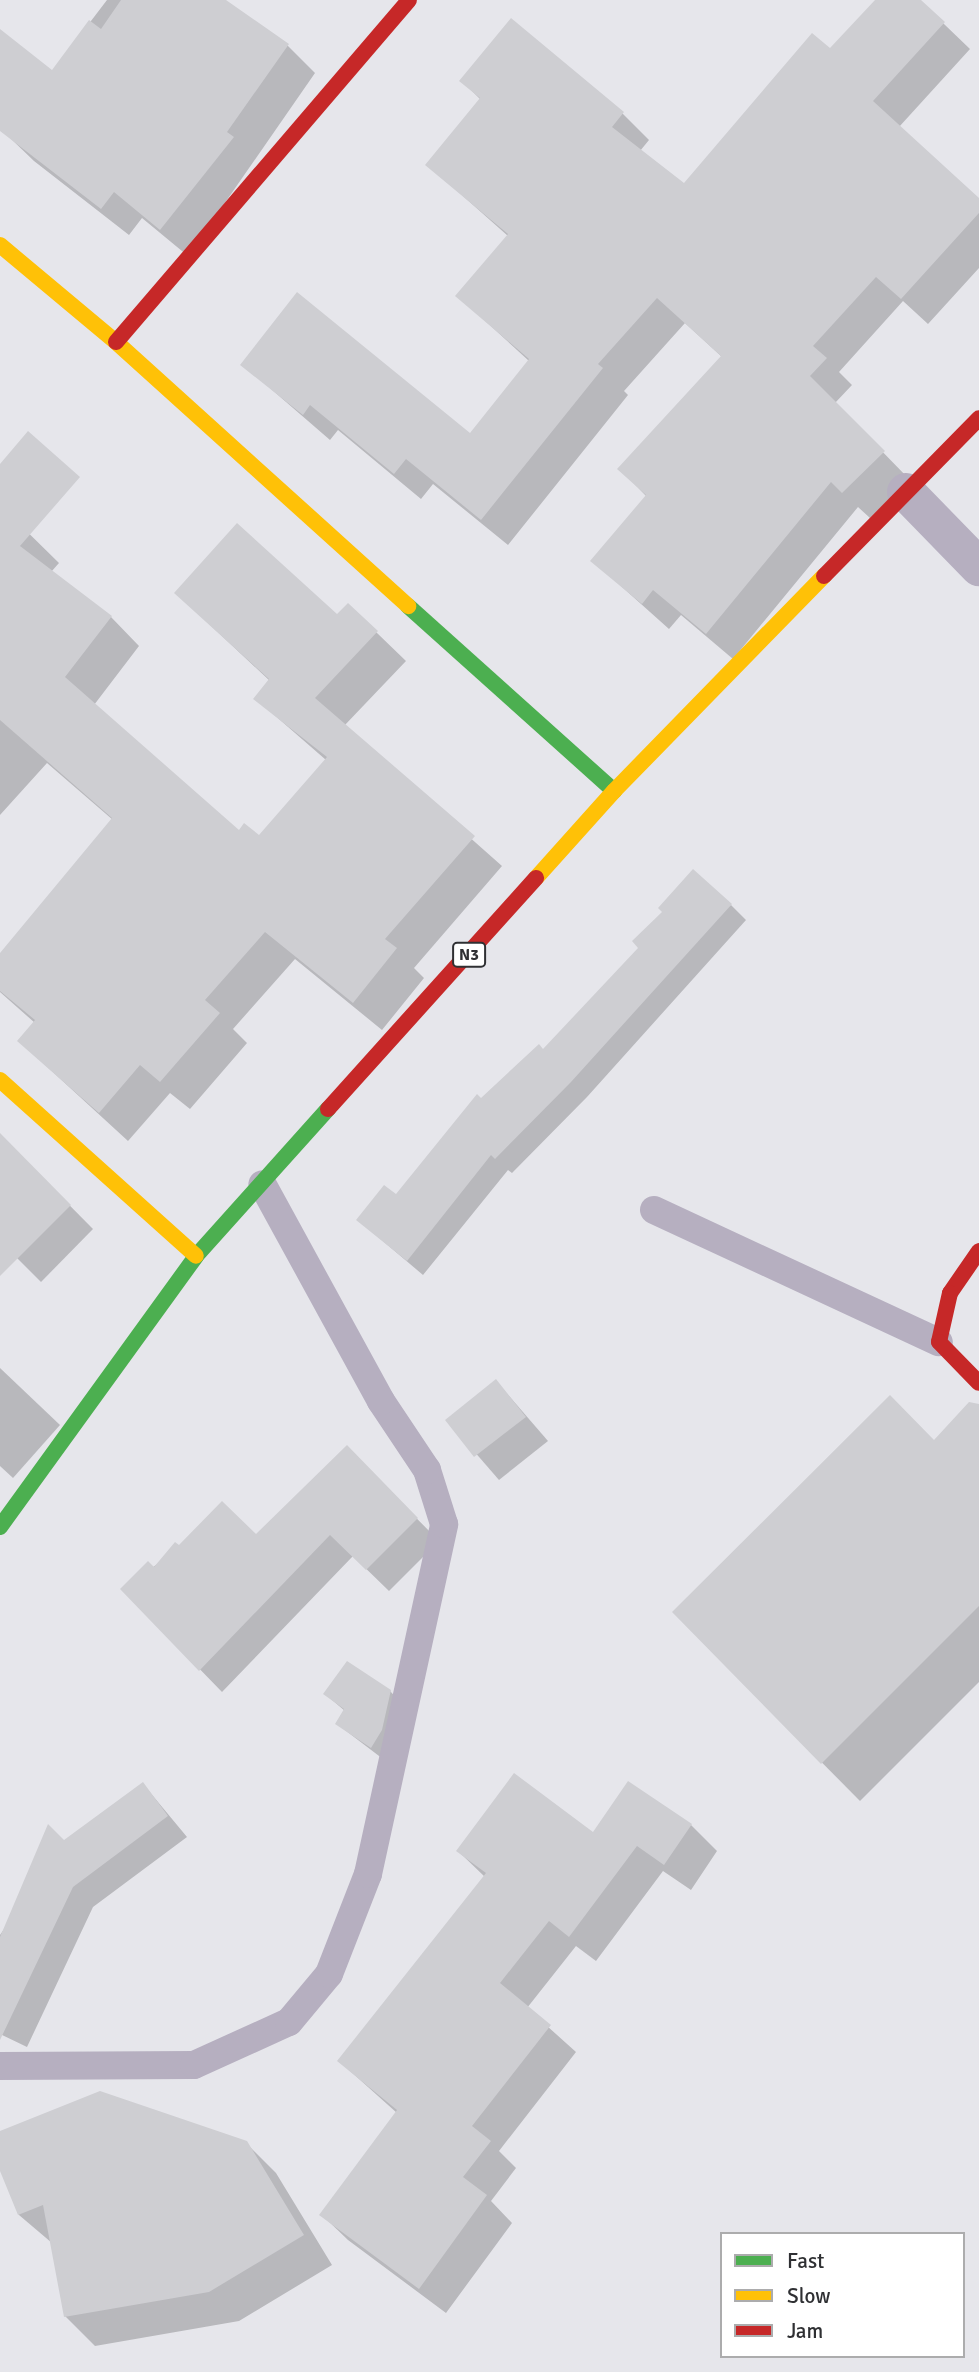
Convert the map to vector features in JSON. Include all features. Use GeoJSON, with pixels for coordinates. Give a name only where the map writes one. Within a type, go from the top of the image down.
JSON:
{"type":"FeatureCollection","features":[{"type":"Feature","properties":{"kind":"street"},"geometry":{"type":"LineString","coordinates":[[117,342],[409,0]]}},
{"type":"Feature","properties":{"kind":"street"},"geometry":{"type":"LineString","coordinates":[[0,246],[117,342],[614,791]]}},
{"type":"Feature","properties":{"kind":"street","name":"N3"},"geometry":{"type":"LineString","coordinates":[[0,1527],[195,1256],[614,791],[979,418]]}},
{"type":"Feature","properties":{"kind":"street"},"geometry":{"type":"LineString","coordinates":[[906,492],[979,567]]}},
{"type":"Feature","properties":{"kind":"street"},"geometry":{"type":"LineString","coordinates":[[0,1080],[195,1256]]}},
{"type":"Feature","properties":{"kind":"street"},"geometry":{"type":"LineString","coordinates":[[979,1251],[950,1293],[939,1342],[979,1383]]}},
{"type":"Feature","properties":{"kind":"lane"},"geometry":{"type":"LineString","coordinates":[[0,2066],[194,2065],[289,2022],[328,1974],[368,1874],[444,1524],[427,1470],[381,1401],[261,1184]]}},
{"type":"Feature","properties":{"kind":"lane"},"geometry":{"type":"LineString","coordinates":[[654,1210],[939,1342]]}},
{"type":"Feature","properties":{"kind":"building"},"geometry":{"type":"Polygon","coordinates":[[[121,0],[226,0],[289,44],[227,132],[234,137],[160,230],[114,192],[101,209],[0,131],[0,29],[52,70],[89,20],[101,29],[121,0]]]}},
{"type":"Feature","properties":{"kind":"building"},"geometry":{"type":"Polygon","coordinates":[[[875,0],[921,0],[945,22],[873,101],[979,198],[979,213],[901,299],[876,277],[813,346],[827,358],[810,376],[885,451],[842,493],[831,482],[706,634],[653,590],[642,604],[590,561],[646,495],[617,469],[721,356],[657,298],[598,364],[603,368],[481,520],[406,459],[394,474],[310,405],[303,415],[240,365],[297,292],[470,433],[529,359],[455,296],[508,234],[425,165],[480,98],[459,81],[511,18],[624,112],[612,127],[684,183],[812,33],[830,48],[875,0]]]}},
{"type":"Feature","properties":{"kind":"building"},"geometry":{"type":"Polygon","coordinates":[[[28,431],[80,477],[20,546],[112,616],[65,677],[239,830],[244,823],[259,835],[327,757],[253,699],[269,679],[174,593],[237,523],[337,614],[348,603],[378,631],[315,698],[475,836],[385,939],[397,948],[353,1003],[265,932],[205,1000],[220,1013],[160,1082],[140,1065],[99,1113],[17,1041],[35,1020],[0,991],[0,953],[112,818],[0,720],[0,464],[28,431]]]}},
{"type":"Feature","properties":{"kind":"building"},"geometry":{"type":"Polygon","coordinates":[[[693,869],[732,904],[571,1082],[495,1159],[491,1155],[407,1261],[356,1220],[384,1185],[396,1194],[477,1094],[481,1098],[539,1044],[543,1049],[638,948],[632,941],[662,912],[658,908],[693,869]]]}},
{"type":"Feature","properties":{"kind":"building"},"geometry":{"type":"Polygon","coordinates":[[[0,1133],[71,1205],[0,1276],[0,1133]]]}},
{"type":"Feature","properties":{"kind":"building"},"geometry":{"type":"Polygon","coordinates":[[[496,1379],[526,1417],[474,1457],[445,1420],[496,1379]]]}},
{"type":"Feature","properties":{"kind":"building"},"geometry":{"type":"Polygon","coordinates":[[[890,1395],[934,1440],[969,1402],[979,1404],[979,1606],[821,1764],[672,1612],[890,1395]]]}},
{"type":"Feature","properties":{"kind":"building"},"geometry":{"type":"Polygon","coordinates":[[[347,1445],[418,1518],[366,1570],[330,1535],[199,1671],[120,1589],[148,1561],[154,1567],[175,1542],[179,1545],[222,1501],[256,1534],[347,1445]]]}},
{"type":"Feature","properties":{"kind":"building"},"geometry":{"type":"Polygon","coordinates":[[[347,1661],[391,1690],[382,1730],[371,1748],[335,1724],[344,1709],[323,1694],[347,1661]]]}},
{"type":"Feature","properties":{"kind":"building"},"geometry":{"type":"Polygon","coordinates":[[[514,1773],[593,1832],[628,1781],[692,1824],[664,1865],[637,1846],[569,1937],[549,1921],[500,1983],[551,2025],[472,2126],[491,2141],[463,2177],[487,2195],[419,2289],[319,2215],[397,2110],[337,2061],[486,1873],[456,1851],[514,1773]]]}},
{"type":"Feature","properties":{"kind":"building"},"geometry":{"type":"Polygon","coordinates":[[[143,1782],[168,1816],[73,1887],[0,2040],[0,1937],[48,1824],[64,1840],[143,1782]]]}},
{"type":"Feature","properties":{"kind":"building"},"geometry":{"type":"Polygon","coordinates":[[[100,2091],[247,2141],[304,2235],[209,2292],[64,2317],[43,2205],[18,2215],[0,2171],[0,2131],[100,2091]]]}},
{"type":"Feature","properties":{"kind":"traffic: fast"},"geometry":{"type":"LineString","coordinates":[[408,606],[614,791]]}},
{"type":"Feature","properties":{"kind":"traffic: fast"},"geometry":{"type":"LineString","coordinates":[[0,1527],[196,1256],[328,1109]]}},
{"type":"Feature","properties":{"kind":"traffic: slow"},"geometry":{"type":"LineString","coordinates":[[0,245],[116,342],[408,606]]}},
{"type":"Feature","properties":{"kind":"traffic: slow"},"geometry":{"type":"LineString","coordinates":[[536,878],[614,791],[824,576]]}},
{"type":"Feature","properties":{"kind":"traffic: slow"},"geometry":{"type":"LineString","coordinates":[[0,1080],[196,1256]]}},
{"type":"Feature","properties":{"kind":"traffic: jam"},"geometry":{"type":"LineString","coordinates":[[116,342],[409,0]]}},
{"type":"Feature","properties":{"kind":"traffic: jam"},"geometry":{"type":"LineString","coordinates":[[824,576],[979,418]]}},
{"type":"Feature","properties":{"kind":"traffic: jam"},"geometry":{"type":"LineString","coordinates":[[328,1109],[536,878]]}},
{"type":"Feature","properties":{"kind":"traffic: jam"},"geometry":{"type":"LineString","coordinates":[[979,1251],[950,1293],[939,1342],[979,1383]]}}]}
